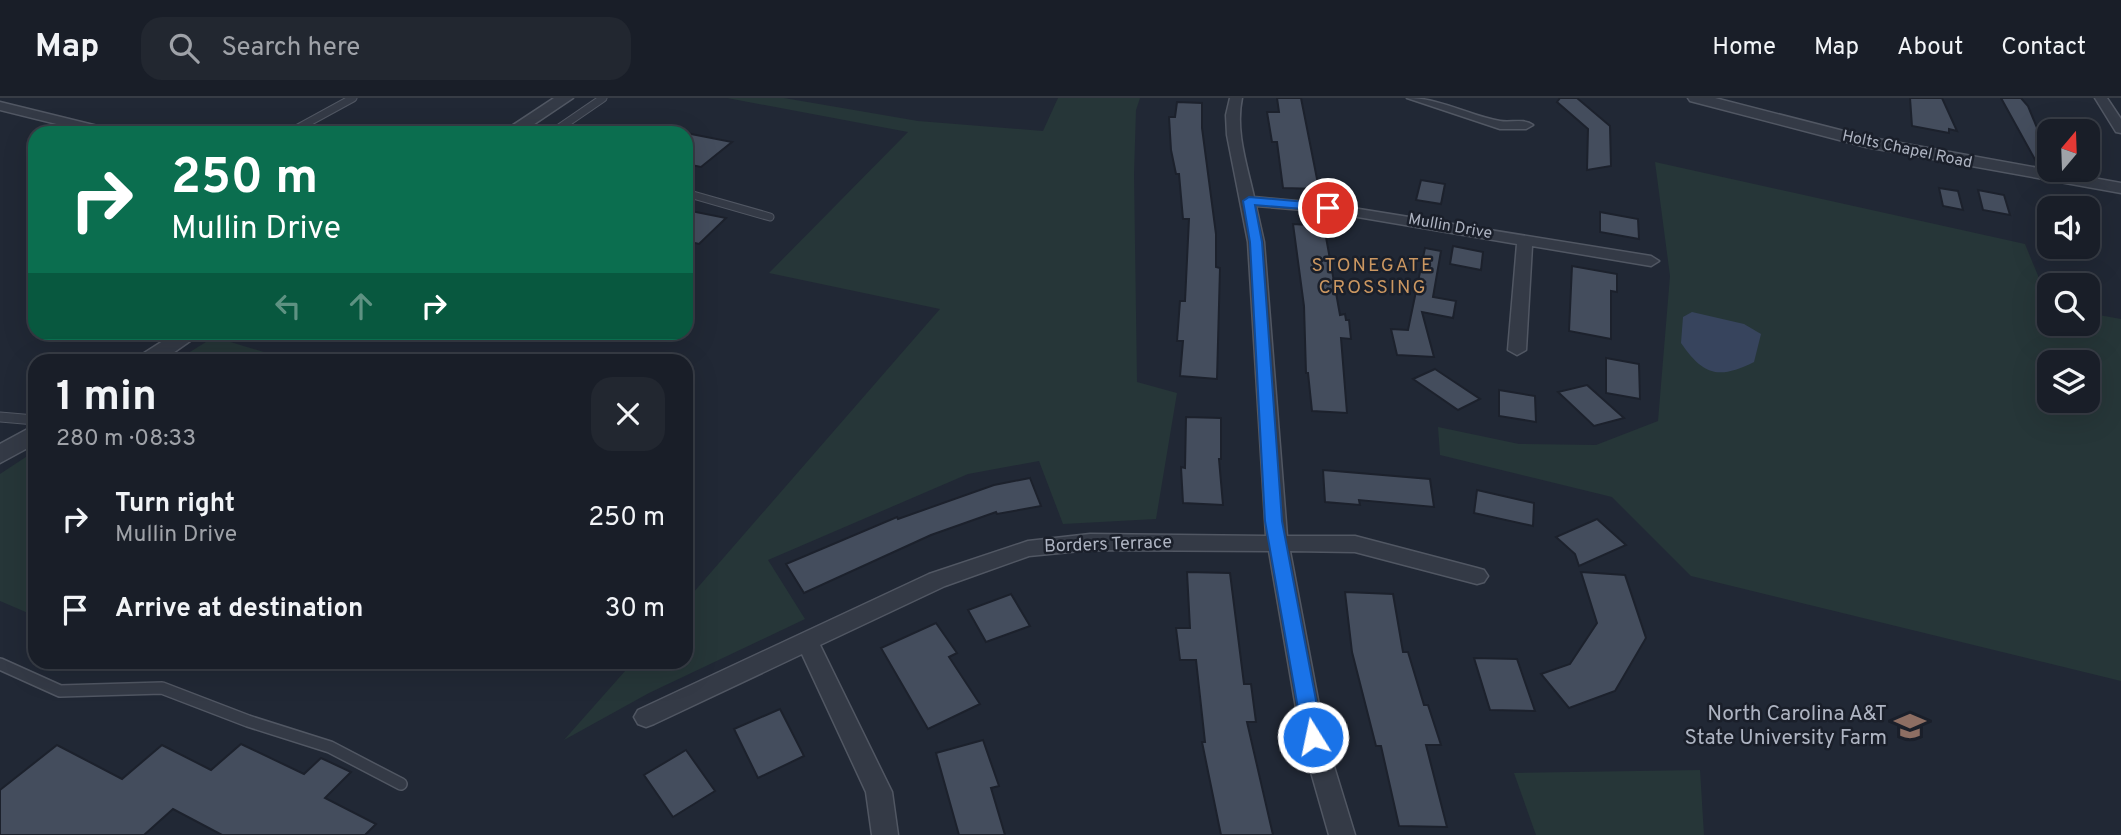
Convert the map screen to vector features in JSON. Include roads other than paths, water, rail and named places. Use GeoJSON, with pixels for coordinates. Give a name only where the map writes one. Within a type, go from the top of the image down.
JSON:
{"type":"FeatureCollection","features":[{"type":"Feature","properties":{"kind":"street"},"geometry":{"type":"LineString","coordinates":[[520,126],[565,98]]}},
{"type":"Feature","properties":{"kind":"street"},"geometry":{"type":"LineString","coordinates":[[1236,98],[1232,116],[1234,135],[1256,242],[1274,521],[1313,737],[1342,835]]}},
{"type":"Feature","properties":{"kind":"street"},"geometry":{"type":"LineString","coordinates":[[1413,98],[1500,125],[1526,125]]}},
{"type":"Feature","properties":{"kind":"street","name":"Holts Chapel Road"},"geometry":{"type":"LineString","coordinates":[[1696,98],[1866,142],[2121,188]]}},
{"type":"Feature","properties":{"kind":"street"},"geometry":{"type":"LineString","coordinates":[[2101,98],[2121,129]]}},
{"type":"Feature","properties":{"kind":"street"},"geometry":{"type":"LineString","coordinates":[[0,106],[81,126]]}},
{"type":"Feature","properties":{"kind":"street","name":"Mullin Drive"},"geometry":{"type":"LineString","coordinates":[[1249,201],[1328,208],[1651,261]]}},
{"type":"Feature","properties":{"kind":"street"},"geometry":{"type":"LineString","coordinates":[[1517,351],[1525,240]]}},
{"type":"Feature","properties":{"kind":"street"},"geometry":{"type":"LineString","coordinates":[[158,354],[180,340]]}},
{"type":"Feature","properties":{"kind":"street"},"geometry":{"type":"LineString","coordinates":[[0,455],[28,437]]}},
{"type":"Feature","properties":{"kind":"street","name":"Borders Terrace"},"geometry":{"type":"LineString","coordinates":[[646,717],[937,580],[1028,549],[1090,542],[1355,544],[1477,576]]}},
{"type":"Feature","properties":{"kind":"street"},"geometry":{"type":"LineString","coordinates":[[807,641],[879,792],[885,835]]}},
{"type":"Feature","properties":{"kind":"lane"},"geometry":{"type":"LineString","coordinates":[[302,126],[353,98]]}},
{"type":"Feature","properties":{"kind":"lane"},"geometry":{"type":"LineString","coordinates":[[562,126],[604,98]]}},
{"type":"Feature","properties":{"kind":"lane"},"geometry":{"type":"LineString","coordinates":[[693,195],[770,217]]}},
{"type":"Feature","properties":{"kind":"lane"},"geometry":{"type":"LineString","coordinates":[[0,418],[28,420]]}},
{"type":"Feature","properties":{"kind":"lane"},"geometry":{"type":"LineString","coordinates":[[0,664],[60,691],[162,688],[248,722],[330,747],[401,784]]}},
{"type":"Feature","properties":{"kind":"water"},"geometry":{"type":"Polygon","coordinates":[[[1692,312],[1744,324],[1761,334],[1754,362],[1730,371],[1704,368],[1681,343],[1683,317],[1692,312]]]}},
{"type":"Feature","properties":{"kind":"place","name":"North Carolina A&T State University Farm"},"geometry":{"type":"Point","coordinates":[1910,726]}},
{"type":"Feature","properties":{"kind":"district","name":"STONEGATE CROSSING"},"geometry":{"type":"Point","coordinates":[1373,277]}}]}
